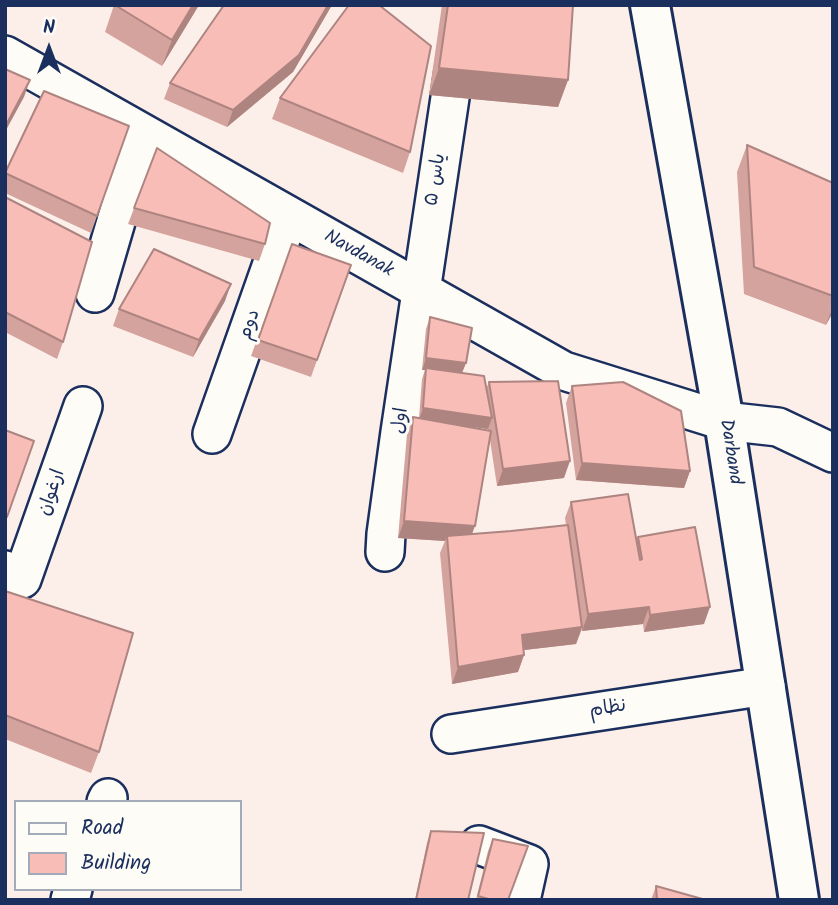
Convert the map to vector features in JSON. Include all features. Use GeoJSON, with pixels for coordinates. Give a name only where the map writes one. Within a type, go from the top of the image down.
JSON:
{"type":"FeatureCollection","features":[{"type":"Feature","properties":{"kind":"main road","name":"Darband"},"geometry":{"type":"LineString","coordinates":[[650,5],[724,421],[799,900]]}},
{"type":"Feature","properties":{"kind":"street","name":"Navdanak"},"geometry":{"type":"LineString","coordinates":[[5,55],[564,371],[724,421],[778,427],[833,453]]}},
{"type":"Feature","properties":{"kind":"street","name":"یاس ۵"},"geometry":{"type":"LineString","coordinates":[[421,290],[454,71]]}},
{"type":"Feature","properties":{"kind":"street"},"geometry":{"type":"LineString","coordinates":[[95,293],[142,133]]}},
{"type":"Feature","properties":{"kind":"street","name":"دوم"},"geometry":{"type":"LineString","coordinates":[[212,434],[289,216]]}},
{"type":"Feature","properties":{"kind":"street","name":"اول"},"geometry":{"type":"LineString","coordinates":[[385,552],[421,290]]}},
{"type":"Feature","properties":{"kind":"street"},"geometry":{"type":"LineString","coordinates":[[5,570],[22,579],[83,406]]}},
{"type":"Feature","properties":{"kind":"street","name":"نظام"},"geometry":{"type":"LineString","coordinates":[[451,734],[766,686]]}},
{"type":"Feature","properties":{"kind":"street"},"geometry":{"type":"LineString","coordinates":[[480,845],[529,864],[521,900]]}},
{"type":"Feature","properties":{"kind":"building"},"geometry":{"type":"Polygon","coordinates":[[[115,5],[193,5],[172,40],[115,5]]]}},
{"type":"Feature","properties":{"kind":"building"},"geometry":{"type":"Polygon","coordinates":[[[224,5],[328,5],[299,55],[233,110],[170,83],[224,5]]]}},
{"type":"Feature","properties":{"kind":"building"},"geometry":{"type":"Polygon","coordinates":[[[349,5],[379,5],[431,46],[410,152],[280,98],[349,5]]]}},
{"type":"Feature","properties":{"kind":"building"},"geometry":{"type":"Polygon","coordinates":[[[448,5],[573,5],[568,80],[439,68],[448,5]]]}},
{"type":"Feature","properties":{"kind":"building"},"geometry":{"type":"Polygon","coordinates":[[[5,69],[30,80],[5,127],[5,69]]]}},
{"type":"Feature","properties":{"kind":"building"},"geometry":{"type":"Polygon","coordinates":[[[44,91],[129,126],[97,216],[5,173],[44,91]]]}},
{"type":"Feature","properties":{"kind":"building"},"geometry":{"type":"Polygon","coordinates":[[[747,145],[833,183],[833,296],[754,267],[747,145]]]}},
{"type":"Feature","properties":{"kind":"building"},"geometry":{"type":"Polygon","coordinates":[[[157,148],[270,223],[265,244],[134,208],[157,148]]]}},
{"type":"Feature","properties":{"kind":"building"},"geometry":{"type":"Polygon","coordinates":[[[5,197],[92,242],[63,342],[5,312],[5,197]]]}},
{"type":"Feature","properties":{"kind":"building"},"geometry":{"type":"Polygon","coordinates":[[[292,244],[351,265],[317,360],[258,340],[292,244]]]}},
{"type":"Feature","properties":{"kind":"building"},"geometry":{"type":"Polygon","coordinates":[[[154,249],[231,284],[199,340],[119,309],[154,249]]]}},
{"type":"Feature","properties":{"kind":"building"},"geometry":{"type":"Polygon","coordinates":[[[430,317],[472,328],[466,363],[426,358],[430,317]]]}},
{"type":"Feature","properties":{"kind":"building"},"geometry":{"type":"Polygon","coordinates":[[[426,368],[484,376],[492,418],[423,408],[426,368]]]}},
{"type":"Feature","properties":{"kind":"building"},"geometry":{"type":"Polygon","coordinates":[[[558,381],[570,461],[503,469],[489,382],[558,381]]]}},
{"type":"Feature","properties":{"kind":"building"},"geometry":{"type":"Polygon","coordinates":[[[623,382],[681,411],[690,471],[582,463],[572,386],[623,382]]]}},
{"type":"Feature","properties":{"kind":"building"},"geometry":{"type":"Polygon","coordinates":[[[413,417],[491,431],[475,526],[404,521],[413,417]]]}},
{"type":"Feature","properties":{"kind":"building"},"geometry":{"type":"Polygon","coordinates":[[[5,430],[34,441],[7,517],[5,516],[5,430]]]}},
{"type":"Feature","properties":{"kind":"building"},"geometry":{"type":"Polygon","coordinates":[[[628,494],[640,560],[638,537],[695,527],[710,607],[650,615],[649,607],[588,614],[571,502],[628,494]]]}},
{"type":"Feature","properties":{"kind":"building"},"geometry":{"type":"Polygon","coordinates":[[[568,525],[582,627],[522,635],[524,655],[458,667],[447,536],[568,525]]]}},
{"type":"Feature","properties":{"kind":"building"},"geometry":{"type":"Polygon","coordinates":[[[5,591],[133,633],[99,752],[5,715],[5,591]]]}},
{"type":"Feature","properties":{"kind":"building"},"geometry":{"type":"Polygon","coordinates":[[[431,831],[484,833],[468,900],[416,900],[431,831]]]}},
{"type":"Feature","properties":{"kind":"building"},"geometry":{"type":"Polygon","coordinates":[[[493,839],[528,846],[508,900],[492,900],[478,896],[493,839]]]}},
{"type":"Feature","properties":{"kind":"building"},"geometry":{"type":"Polygon","coordinates":[[[656,886],[706,900],[657,900],[656,886]]]}}]}
